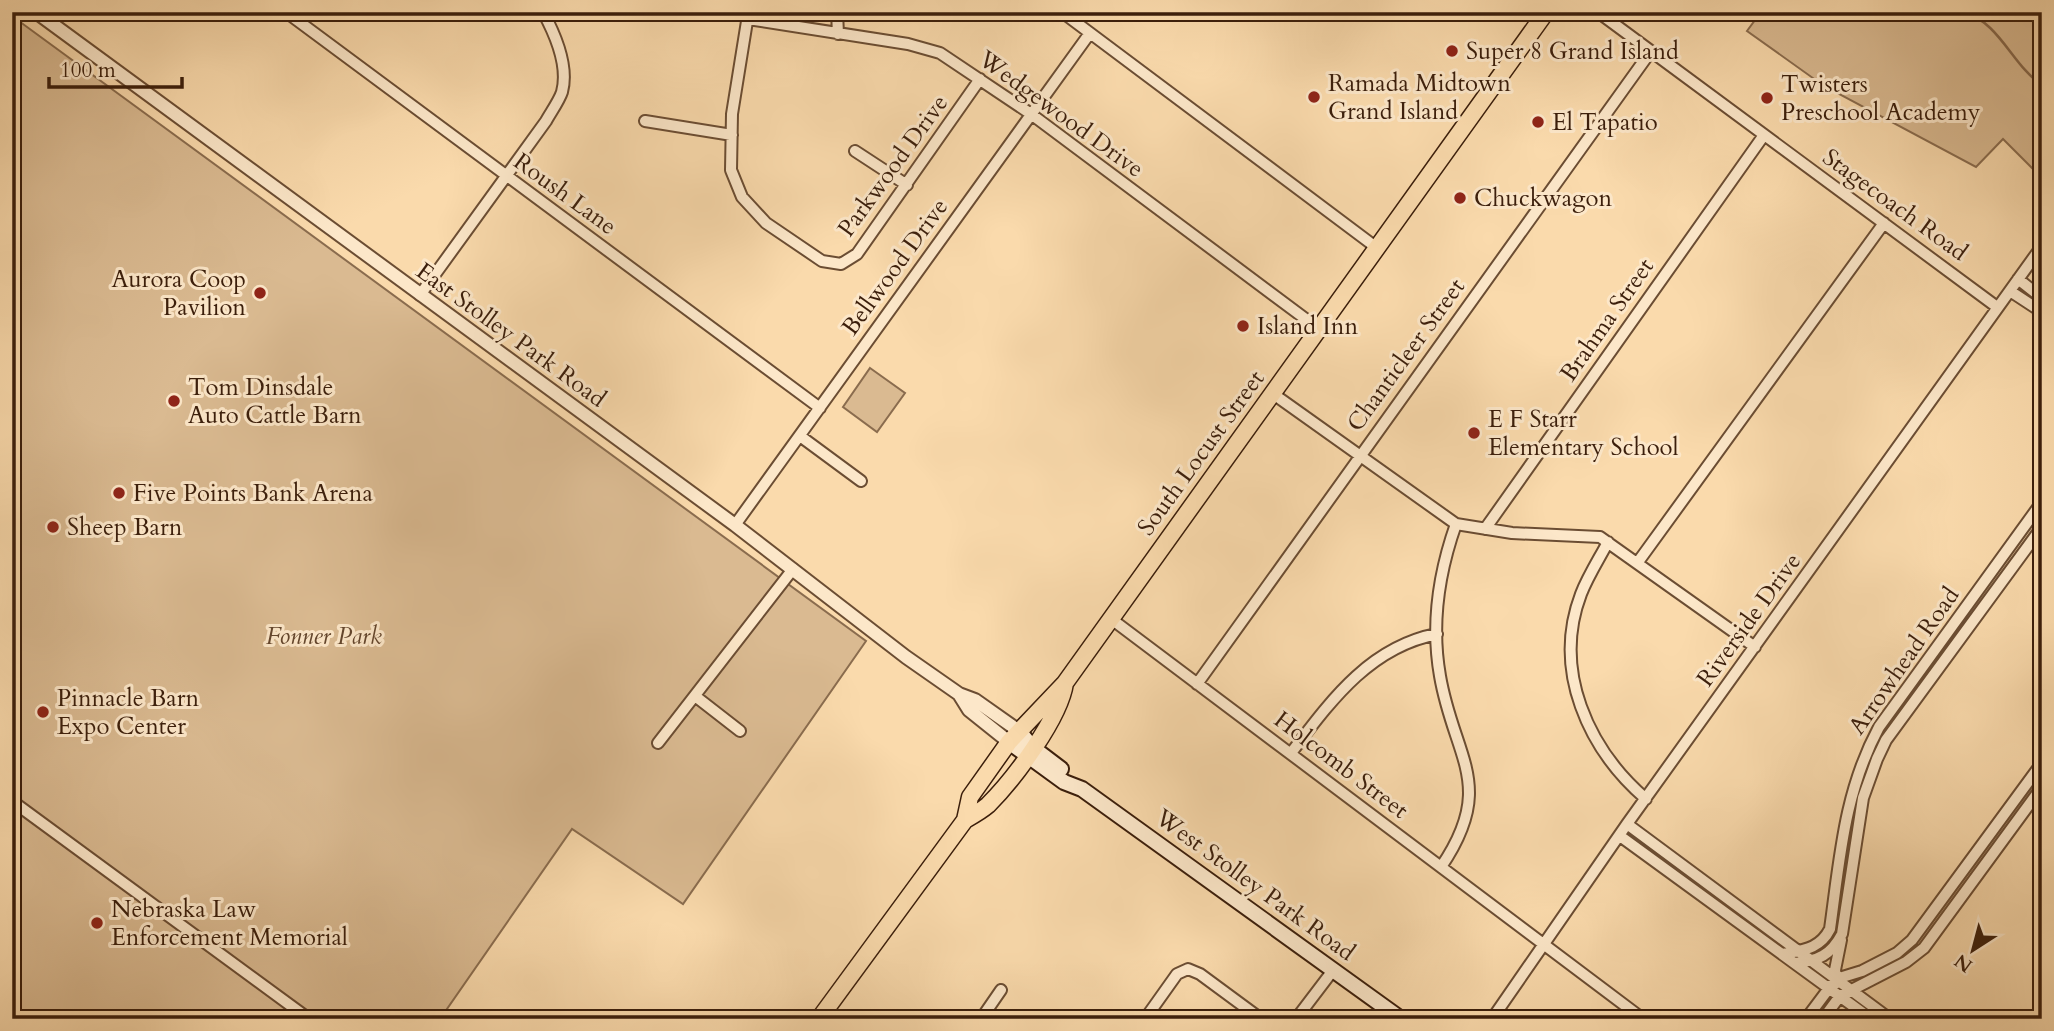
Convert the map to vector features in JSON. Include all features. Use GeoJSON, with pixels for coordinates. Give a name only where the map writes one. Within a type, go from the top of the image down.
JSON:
{"type":"FeatureCollection","features":[{"type":"Feature","properties":{"kind":"main road","name":"South Locust Street"},"geometry":{"type":"LineString","coordinates":[[965,820],[970,797],[1014,737],[1065,682],[1546,12]]}},
{"type":"Feature","properties":{"kind":"main road","name":"South Locust Street"},"geometry":{"type":"LineString","coordinates":[[819,1019],[965,820],[986,807],[1029,752],[1063,699],[1065,682]]}},
{"type":"Feature","properties":{"kind":"main road","name":"West Stolley Park Road"},"geometry":{"type":"LineString","coordinates":[[1014,737],[1064,782],[1082,789],[1401,1019]]}},
{"type":"Feature","properties":{"kind":"street","name":"East Stolley Park Road"},"geometry":{"type":"LineString","coordinates":[[36,12],[735,525],[959,694],[975,700],[1014,737]]}},
{"type":"Feature","properties":{"kind":"street","name":"Roush Lane"},"geometry":{"type":"LineString","coordinates":[[286,12],[820,408]]}},
{"type":"Feature","properties":{"kind":"street"},"geometry":{"type":"LineString","coordinates":[[420,295],[546,121],[562,91],[563,62],[543,12]]}},
{"type":"Feature","properties":{"kind":"street"},"geometry":{"type":"LineString","coordinates":[[837,12],[838,34]]}},
{"type":"Feature","properties":{"kind":"street"},"geometry":{"type":"LineString","coordinates":[[1062,12],[1377,248]]}},
{"type":"Feature","properties":{"kind":"street","name":"Stagecoach Road"},"geometry":{"type":"LineString","coordinates":[[1598,12],[1997,307]]}},
{"type":"Feature","properties":{"kind":"street","name":"Wedgewood Drive"},"geometry":{"type":"LineString","coordinates":[[748,16],[838,34],[908,44],[940,53],[1031,114],[1319,329]]}},
{"type":"Feature","properties":{"kind":"street","name":"Parkwood Drive"},"geometry":{"type":"LineString","coordinates":[[748,16],[732,114],[731,170],[742,197],[766,223],[822,261],[841,264],[857,254],[980,79]]}},
{"type":"Feature","properties":{"kind":"street","name":"Bellwood Drive"},"geometry":{"type":"LineString","coordinates":[[735,525],[1090,33]]}},
{"type":"Feature","properties":{"kind":"street","name":"Chanticleer Street"},"geometry":{"type":"LineString","coordinates":[[1197,684],[1651,51]]}},
{"type":"Feature","properties":{"kind":"street"},"geometry":{"type":"LineString","coordinates":[[645,121],[732,135]]}},
{"type":"Feature","properties":{"kind":"street","name":"Brahma Street"},"geometry":{"type":"LineString","coordinates":[[1485,529],[1764,135]]}},
{"type":"Feature","properties":{"kind":"street"},"geometry":{"type":"LineString","coordinates":[[855,151],[907,185]]}},
{"type":"Feature","properties":{"kind":"street"},"geometry":{"type":"LineString","coordinates":[[1638,562],[1884,223]]}},
{"type":"Feature","properties":{"kind":"street","name":"Riverside Drive"},"geometry":{"type":"LineString","coordinates":[[1492,1019],[1627,824],[2042,246]]}},
{"type":"Feature","properties":{"kind":"street"},"geometry":{"type":"LineString","coordinates":[[2018,279],[2042,298]]}},
{"type":"Feature","properties":{"kind":"street"},"geometry":{"type":"LineString","coordinates":[[2010,291],[2042,312]]}},
{"type":"Feature","properties":{"kind":"street"},"geometry":{"type":"LineString","coordinates":[[1272,393],[1455,524],[1512,533],[1600,537],[1755,647]]}},
{"type":"Feature","properties":{"kind":"street"},"geometry":{"type":"LineString","coordinates":[[800,436],[861,481]]}},
{"type":"Feature","properties":{"kind":"street","name":"Arrowhead Road"},"geometry":{"type":"LineString","coordinates":[[1783,954],[1819,945],[1829,929],[1849,797],[1864,755],[1880,727],[2042,502]]}},
{"type":"Feature","properties":{"kind":"street"},"geometry":{"type":"LineString","coordinates":[[1441,867],[1465,828],[1469,809],[1464,752],[1440,675],[1436,618],[1444,555],[1455,524]]}},
{"type":"Feature","properties":{"kind":"street","name":"Arrowhead Road"},"geometry":{"type":"LineString","coordinates":[[1840,996],[1832,983],[1863,798],[1877,758],[1886,740],[2042,527]]}},
{"type":"Feature","properties":{"kind":"street"},"geometry":{"type":"LineString","coordinates":[[1608,542],[1581,593],[1574,618],[1571,642],[1576,696],[1599,747],[1646,799]]}},
{"type":"Feature","properties":{"kind":"street"},"geometry":{"type":"LineString","coordinates":[[659,743],[793,569]]}},
{"type":"Feature","properties":{"kind":"street","name":"Holcomb Street"},"geometry":{"type":"LineString","coordinates":[[1110,618],[1643,1019]]}},
{"type":"Feature","properties":{"kind":"street"},"geometry":{"type":"LineString","coordinates":[[1291,753],[1337,692],[1365,667],[1399,648],[1437,634]]}},
{"type":"Feature","properties":{"kind":"street"},"geometry":{"type":"LineString","coordinates":[[695,696],[740,731]]}},
{"type":"Feature","properties":{"kind":"street"},"geometry":{"type":"LineString","coordinates":[[1806,1019],[1832,983],[1897,953],[1912,940],[2042,763]]}},
{"type":"Feature","properties":{"kind":"street"},"geometry":{"type":"LineString","coordinates":[[1823,1019],[1840,996],[1906,962],[1924,948],[2042,787]]}},
{"type":"Feature","properties":{"kind":"street"},"geometry":{"type":"LineString","coordinates":[[12,801],[309,1019]]}},
{"type":"Feature","properties":{"kind":"street"},"geometry":{"type":"LineString","coordinates":[[1627,824],[1799,951],[1832,983]]}},
{"type":"Feature","properties":{"kind":"street"},"geometry":{"type":"LineString","coordinates":[[1620,836],[1795,963],[1832,983],[1852,990],[1890,1019]]}},
{"type":"Feature","properties":{"kind":"street"},"geometry":{"type":"LineString","coordinates":[[1795,963],[1811,961],[1829,953],[1842,934]]}},
{"type":"Feature","properties":{"kind":"street"},"geometry":{"type":"LineString","coordinates":[[1145,1019],[1178,974],[1188,969],[1206,978],[1261,1019]]}},
{"type":"Feature","properties":{"kind":"street"},"geometry":{"type":"LineString","coordinates":[[1296,1019],[1334,969]]}},
{"type":"Feature","properties":{"kind":"street"},"geometry":{"type":"LineString","coordinates":[[981,1019],[1001,990]]}},
{"type":"Feature","properties":{"kind":"street"},"geometry":{"type":"LineString","coordinates":[[1840,996],[1871,1019]]}},
{"type":"Feature","properties":{"kind":"green space"},"geometry":{"type":"Polygon","coordinates":[[[1761,12],[2042,12],[2042,178],[2003,139],[1976,167],[1824,86],[1747,31],[1761,12]]]}},
{"type":"Feature","properties":{"kind":"green space","name":"Fonner Park"},"geometry":{"type":"Polygon","coordinates":[[[12,16],[866,641],[683,904],[572,829],[440,1019],[12,1019],[12,16]]]}},
{"type":"Feature","properties":{"kind":"green space"},"geometry":{"type":"Polygon","coordinates":[[[870,368],[905,393],[877,432],[843,407],[870,368]]]}},
{"type":"Feature","properties":{"kind":"waterway"},"geometry":{"type":"LineString","coordinates":[[1964,12],[1987,25],[2022,67],[2042,85]]}},
{"type":"Feature","properties":{"kind":"place","name":"Super 8 Grand Island"},"geometry":{"type":"Point","coordinates":[1452,51]}},
{"type":"Feature","properties":{"kind":"place","name":"Ramada Midtown Grand Island"},"geometry":{"type":"Point","coordinates":[1314,97]}},
{"type":"Feature","properties":{"kind":"place","name":"Twisters Preschool Academy"},"geometry":{"type":"Point","coordinates":[1767,98]}},
{"type":"Feature","properties":{"kind":"place","name":"El Tapatio"},"geometry":{"type":"Point","coordinates":[1538,122]}},
{"type":"Feature","properties":{"kind":"place","name":"Chuckwagon"},"geometry":{"type":"Point","coordinates":[1460,198]}},
{"type":"Feature","properties":{"kind":"place","name":"Aurora Coop Pavilion"},"geometry":{"type":"Point","coordinates":[260,293]}},
{"type":"Feature","properties":{"kind":"place","name":"Island Inn"},"geometry":{"type":"Point","coordinates":[1243,326]}},
{"type":"Feature","properties":{"kind":"place","name":"Tom Dinsdale Auto Cattle Barn"},"geometry":{"type":"Point","coordinates":[174,401]}},
{"type":"Feature","properties":{"kind":"place","name":"E F Starr Elementary School"},"geometry":{"type":"Point","coordinates":[1474,433]}},
{"type":"Feature","properties":{"kind":"place","name":"Five Points Bank Arena"},"geometry":{"type":"Point","coordinates":[119,493]}},
{"type":"Feature","properties":{"kind":"place","name":"Sheep Barn"},"geometry":{"type":"Point","coordinates":[53,527]}},
{"type":"Feature","properties":{"kind":"place","name":"Pinnacle Barn Expo Center"},"geometry":{"type":"Point","coordinates":[43,712]}},
{"type":"Feature","properties":{"kind":"place","name":"Nebraska Law Enforcement Memorial"},"geometry":{"type":"Point","coordinates":[97,923]}}]}
